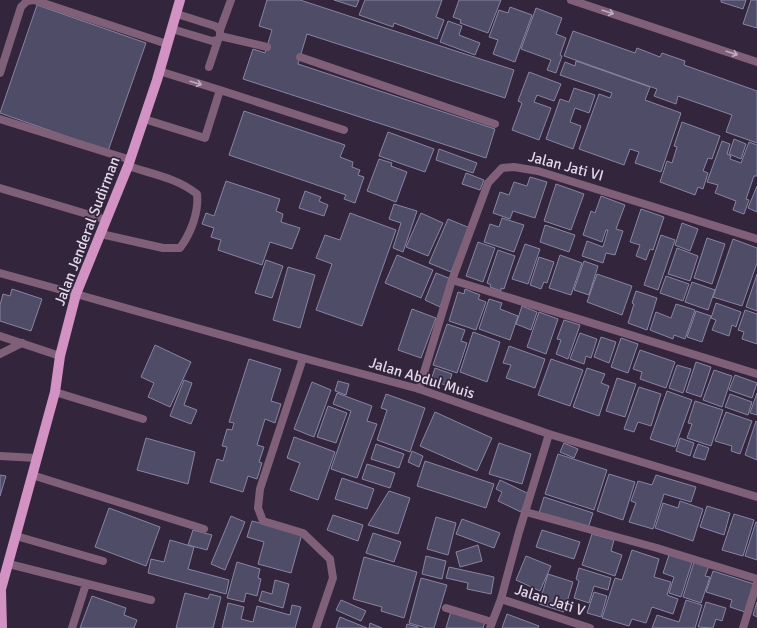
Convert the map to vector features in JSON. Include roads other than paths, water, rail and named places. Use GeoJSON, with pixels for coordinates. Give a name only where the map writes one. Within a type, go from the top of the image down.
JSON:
{"type":"FeatureCollection","features":[{"type":"Feature","properties":{"kind":"main road","name":"Jalan Jenderal Sudirman"},"geometry":{"type":"LineString","coordinates":[[2,628],[1,592],[55,392],[60,356],[76,294],[102,234],[106,220],[129,163],[177,14],[180,0]]}},
{"type":"Feature","properties":{"kind":"street"},"geometry":{"type":"LineString","coordinates":[[0,73],[21,7],[27,1],[34,0],[167,44]]}},
{"type":"Feature","properties":{"kind":"street"},"geometry":{"type":"LineString","coordinates":[[209,67],[231,0]]}},
{"type":"Feature","properties":{"kind":"street"},"geometry":{"type":"LineString","coordinates":[[572,0],[757,62]]}},
{"type":"Feature","properties":{"kind":"street"},"geometry":{"type":"LineString","coordinates":[[177,14],[215,26],[219,35]]}},
{"type":"Feature","properties":{"kind":"street"},"geometry":{"type":"LineString","coordinates":[[172,29],[212,41],[219,35]]}},
{"type":"Feature","properties":{"kind":"street"},"geometry":{"type":"LineString","coordinates":[[219,35],[267,47]]}},
{"type":"Feature","properties":{"kind":"street"},"geometry":{"type":"LineString","coordinates":[[300,57],[495,124]]}},
{"type":"Feature","properties":{"kind":"street"},"geometry":{"type":"LineString","coordinates":[[159,71],[344,130]]}},
{"type":"Feature","properties":{"kind":"street"},"geometry":{"type":"LineString","coordinates":[[144,119],[205,138],[220,90]]}},
{"type":"Feature","properties":{"kind":"street"},"geometry":{"type":"LineString","coordinates":[[0,119],[129,163],[188,187],[197,194],[198,204],[188,237],[180,248],[163,248],[102,234]]}},
{"type":"Feature","properties":{"kind":"street","name":"Jalan Jati VI"},"geometry":{"type":"LineString","coordinates":[[419,389],[452,280],[488,183],[502,168],[514,167],[538,171],[757,239]]}},
{"type":"Feature","properties":{"kind":"street"},"geometry":{"type":"LineString","coordinates":[[0,188],[106,220]]}},
{"type":"Feature","properties":{"kind":"street","name":"Jalan Abdul Muis"},"geometry":{"type":"LineString","coordinates":[[0,273],[419,389],[549,434],[757,497]]}},
{"type":"Feature","properties":{"kind":"street"},"geometry":{"type":"LineString","coordinates":[[452,280],[757,374]]}},
{"type":"Feature","properties":{"kind":"street"},"geometry":{"type":"LineString","coordinates":[[0,336],[60,356]]}},
{"type":"Feature","properties":{"kind":"street"},"geometry":{"type":"LineString","coordinates":[[0,354],[22,343]]}},
{"type":"Feature","properties":{"kind":"street"},"geometry":{"type":"LineString","coordinates":[[303,358],[260,489],[258,508],[263,521],[303,533],[330,559],[334,578],[316,628]]}},
{"type":"Feature","properties":{"kind":"street"},"geometry":{"type":"LineString","coordinates":[[55,392],[143,419]]}},
{"type":"Feature","properties":{"kind":"street"},"geometry":{"type":"LineString","coordinates":[[446,608],[491,625],[501,599],[519,532],[549,434]]}},
{"type":"Feature","properties":{"kind":"street"},"geometry":{"type":"LineString","coordinates":[[0,456],[36,458]]}},
{"type":"Feature","properties":{"kind":"street"},"geometry":{"type":"LineString","coordinates":[[32,475],[204,529]]}},
{"type":"Feature","properties":{"kind":"street"},"geometry":{"type":"LineString","coordinates":[[526,512],[657,548],[757,579]]}},
{"type":"Feature","properties":{"kind":"street"},"geometry":{"type":"LineString","coordinates":[[16,536],[103,561]]}},
{"type":"Feature","properties":{"kind":"street"},"geometry":{"type":"LineString","coordinates":[[9,564],[151,600]]}},
{"type":"Feature","properties":{"kind":"street"},"geometry":{"type":"LineString","coordinates":[[743,628],[757,583]]}},
{"type":"Feature","properties":{"kind":"street"},"geometry":{"type":"LineString","coordinates":[[72,628],[86,584]]}},
{"type":"Feature","properties":{"kind":"street","name":"Jalan Jati V"},"geometry":{"type":"LineString","coordinates":[[501,599],[590,628]]}}]}
